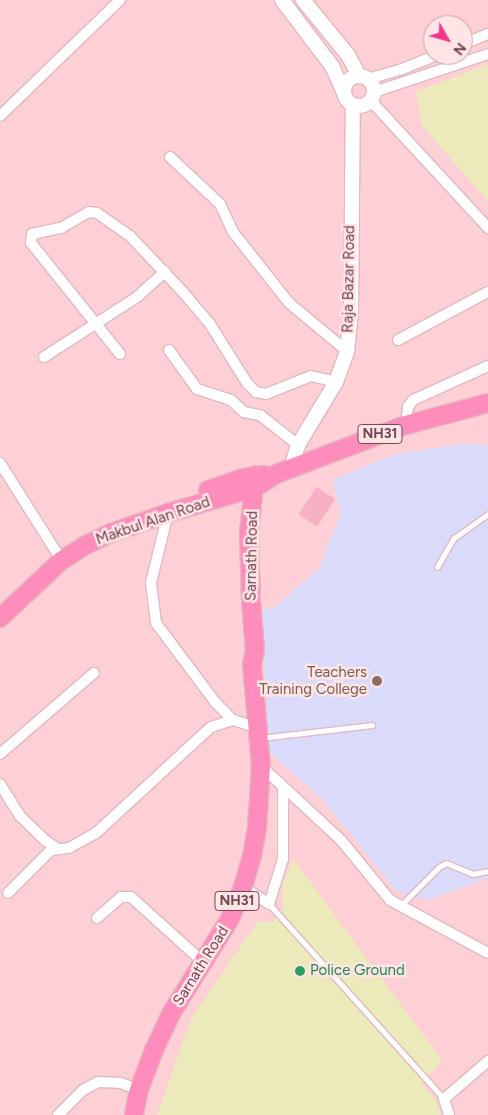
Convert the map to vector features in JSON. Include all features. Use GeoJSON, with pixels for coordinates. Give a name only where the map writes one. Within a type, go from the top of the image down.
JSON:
{"type":"FeatureCollection","features":[{"type":"Feature","properties":{"kind":"highway","name":"NH31"},"geometry":{"type":"LineString","coordinates":[[248,483],[406,425],[488,403]]}},
{"type":"Feature","properties":{"kind":"highway","name":"Makbul Alan Road"},"geometry":{"type":"LineString","coordinates":[[0,604],[57,553],[82,536],[106,524],[248,483]]}},
{"type":"Feature","properties":{"kind":"highway","name":"Makbul Alan Road"},"geometry":{"type":"LineString","coordinates":[[0,618],[61,560],[84,546],[112,533],[248,483]]}},
{"type":"Feature","properties":{"kind":"highway","name":"Sarnath Road"},"geometry":{"type":"LineString","coordinates":[[134,1115],[139,1090],[154,1050],[172,1012],[230,919],[243,887],[257,829],[261,766],[252,665],[255,650],[251,602],[248,483]]}},
{"type":"Feature","properties":{"kind":"street"},"geometry":{"type":"LineString","coordinates":[[0,116],[120,0]]}},
{"type":"Feature","properties":{"kind":"street"},"geometry":{"type":"LineString","coordinates":[[282,0],[332,66],[346,100],[354,106],[363,106],[368,87],[402,69],[423,61]]}},
{"type":"Feature","properties":{"kind":"street"},"geometry":{"type":"LineString","coordinates":[[303,0],[348,55],[368,87],[488,228]]}},
{"type":"Feature","properties":{"kind":"street"},"geometry":{"type":"LineString","coordinates":[[473,40],[488,34]]}},
{"type":"Feature","properties":{"kind":"street"},"geometry":{"type":"LineString","coordinates":[[343,91],[350,79],[368,87],[488,54]]}},
{"type":"Feature","properties":{"kind":"street","name":"Raja Bazar Road"},"geometry":{"type":"LineString","coordinates":[[283,471],[336,382],[347,352],[351,315],[354,106]]}},
{"type":"Feature","properties":{"kind":"street"},"geometry":{"type":"LineString","coordinates":[[170,157],[220,204],[233,232],[289,303],[347,352]]}},
{"type":"Feature","properties":{"kind":"street"},"geometry":{"type":"LineString","coordinates":[[120,354],[31,243],[32,234],[61,228],[84,214],[93,212],[130,236],[164,272],[210,324],[247,383],[256,392],[266,394],[311,376],[336,382]]}},
{"type":"Feature","properties":{"kind":"street"},"geometry":{"type":"LineString","coordinates":[[44,357],[137,297],[164,272]]}},
{"type":"Feature","properties":{"kind":"street"},"geometry":{"type":"LineString","coordinates":[[398,340],[488,292]]}},
{"type":"Feature","properties":{"kind":"street"},"geometry":{"type":"LineString","coordinates":[[169,350],[197,389],[231,400],[244,412],[260,415],[298,445]]}},
{"type":"Feature","properties":{"kind":"street"},"geometry":{"type":"LineString","coordinates":[[406,425],[408,407],[413,400],[488,366]]}},
{"type":"Feature","properties":{"kind":"street"},"geometry":{"type":"LineString","coordinates":[[0,463],[57,553]]}},
{"type":"Feature","properties":{"kind":"street"},"geometry":{"type":"LineString","coordinates":[[168,513],[150,583],[156,623],[215,702],[233,720],[259,733]]}},
{"type":"Feature","properties":{"kind":"street"},"geometry":{"type":"LineString","coordinates":[[0,754],[94,673]]}},
{"type":"Feature","properties":{"kind":"street"},"geometry":{"type":"LineString","coordinates":[[8,893],[50,850],[70,848],[96,833],[211,727],[233,720]]}},
{"type":"Feature","properties":{"kind":"street"},"geometry":{"type":"LineString","coordinates":[[261,766],[341,840],[390,900],[488,953]]}},
{"type":"Feature","properties":{"kind":"street"},"geometry":{"type":"LineString","coordinates":[[0,784],[20,816],[45,840],[58,849]]}},
{"type":"Feature","properties":{"kind":"street"},"geometry":{"type":"LineString","coordinates":[[243,887],[269,904],[283,859],[283,787]]}},
{"type":"Feature","properties":{"kind":"street"},"geometry":{"type":"LineString","coordinates":[[98,918],[121,897],[131,897],[204,963]]}},
{"type":"Feature","properties":{"kind":"street"},"geometry":{"type":"LineString","coordinates":[[449,1115],[444,1099],[488,1061]]}},
{"type":"Feature","properties":{"kind":"street"},"geometry":{"type":"LineString","coordinates":[[58,1115],[83,1090],[98,1082],[121,1083],[139,1090]]}},
{"type":"Feature","properties":{"kind":"lane"},"geometry":{"type":"LineString","coordinates":[[437,567],[454,538],[488,514]]}},
{"type":"Feature","properties":{"kind":"lane"},"geometry":{"type":"LineString","coordinates":[[259,733],[372,725]]}},
{"type":"Feature","properties":{"kind":"lane"},"geometry":{"type":"LineString","coordinates":[[401,906],[439,867],[446,863],[473,874],[488,872]]}},
{"type":"Feature","properties":{"kind":"lane"},"geometry":{"type":"LineString","coordinates":[[269,904],[444,1099]]}},
{"type":"Feature","properties":{"kind":"shaded area"},"geometry":{"type":"Polygon","coordinates":[[[0,0],[488,0],[488,1115],[0,1115],[0,0]]]}},
{"type":"Feature","properties":{"kind":"shaded area"},"geometry":{"type":"Polygon","coordinates":[[[488,64],[488,201],[422,126],[416,92],[488,64]]]}},
{"type":"Feature","properties":{"kind":"shaded area","name":"Teachers Training College"},"geometry":{"type":"Polygon","coordinates":[[[462,444],[488,445],[488,878],[427,900],[396,891],[323,800],[269,752],[261,610],[275,607],[319,568],[341,513],[332,480],[397,454],[462,444]]]}},
{"type":"Feature","properties":{"kind":"shaded area","name":"Police Ground"},"geometry":{"type":"Polygon","coordinates":[[[293,859],[442,1060],[422,1084],[436,1100],[441,1115],[157,1115],[191,1019],[257,922],[272,922],[279,915],[283,908],[282,885],[293,859]]]}},
{"type":"Feature","properties":{"kind":"building"},"geometry":{"type":"Polygon","coordinates":[[[317,487],[335,499],[317,527],[299,514],[317,487]]]}},
{"type":"Feature","properties":{"kind":"place","name":"Teachers Training College"},"geometry":{"type":"Point","coordinates":[377,681]}},
{"type":"Feature","properties":{"kind":"place","name":"Police Ground"},"geometry":{"type":"Point","coordinates":[300,971]}}]}
